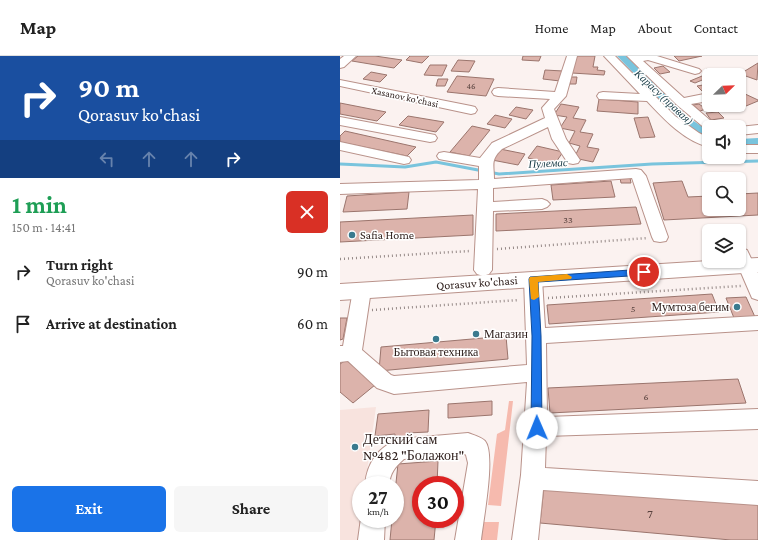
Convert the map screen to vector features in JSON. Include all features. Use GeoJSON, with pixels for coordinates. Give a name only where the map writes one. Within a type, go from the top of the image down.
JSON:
{"type":"FeatureCollection","features":[{"type":"Feature","properties":{"kind":"main road","name":"Qorasuv ko'chasi"},"geometry":{"type":"LineString","coordinates":[[340,279],[484,260],[702,256]]}},
{"type":"Feature","properties":{"kind":"main road","name":"Qorasuv ko'chasi"},"geometry":{"type":"LineString","coordinates":[[340,292],[533,279],[748,258]]}},
{"type":"Feature","properties":{"kind":"street"},"geometry":{"type":"LineString","coordinates":[[340,65],[351,56]]}},
{"type":"Feature","properties":{"kind":"street"},"geometry":{"type":"LineString","coordinates":[[572,56],[560,96],[548,108],[559,139],[573,160]]}},
{"type":"Feature","properties":{"kind":"street"},"geometry":{"type":"LineString","coordinates":[[609,56],[680,126],[702,140]]}},
{"type":"Feature","properties":{"kind":"street"},"geometry":{"type":"LineString","coordinates":[[633,57],[649,58],[695,71]]}},
{"type":"Feature","properties":{"kind":"street"},"geometry":{"type":"LineString","coordinates":[[633,57],[702,121]]}},
{"type":"Feature","properties":{"kind":"street","name":"Xasanov ko'chasi"},"geometry":{"type":"LineString","coordinates":[[340,83],[471,110]]}},
{"type":"Feature","properties":{"kind":"street"},"geometry":{"type":"LineString","coordinates":[[498,92],[560,96]]}},
{"type":"Feature","properties":{"kind":"street"},"geometry":{"type":"LineString","coordinates":[[603,96],[651,98]]}},
{"type":"Feature","properties":{"kind":"street"},"geometry":{"type":"LineString","coordinates":[[681,102],[702,98]]}},
{"type":"Feature","properties":{"kind":"street"},"geometry":{"type":"LineString","coordinates":[[484,260],[485,158],[497,146],[552,120]]}},
{"type":"Feature","properties":{"kind":"street"},"geometry":{"type":"LineString","coordinates":[[342,123],[430,138]]}},
{"type":"Feature","properties":{"kind":"street"},"geometry":{"type":"LineString","coordinates":[[746,130],[758,129]]}},
{"type":"Feature","properties":{"kind":"street"},"geometry":{"type":"LineString","coordinates":[[340,146],[404,160]]}},
{"type":"Feature","properties":{"kind":"street"},"geometry":{"type":"LineString","coordinates":[[746,149],[758,149]]}},
{"type":"Feature","properties":{"kind":"street"},"geometry":{"type":"LineString","coordinates":[[444,156],[486,172]]}},
{"type":"Feature","properties":{"kind":"street"},"geometry":{"type":"LineString","coordinates":[[340,189],[486,172],[636,173],[660,237]]}},
{"type":"Feature","properties":{"kind":"street"},"geometry":{"type":"LineString","coordinates":[[485,207],[542,204]]}},
{"type":"Feature","properties":{"kind":"street"},"geometry":{"type":"LineString","coordinates":[[748,258],[758,293]]}},
{"type":"Feature","properties":{"kind":"street"},"geometry":{"type":"LineString","coordinates":[[525,540],[537,428],[536,336],[533,279]]}},
{"type":"Feature","properties":{"kind":"street"},"geometry":{"type":"LineString","coordinates":[[362,290],[346,354],[384,382],[394,385],[536,373]]}},
{"type":"Feature","properties":{"kind":"street"},"geometry":{"type":"LineString","coordinates":[[536,336],[758,323]]}},
{"type":"Feature","properties":{"kind":"street"},"geometry":{"type":"LineString","coordinates":[[537,428],[758,419]]}},
{"type":"Feature","properties":{"kind":"street"},"geometry":{"type":"LineString","coordinates":[[378,476],[378,472],[388,458],[399,449],[468,443],[476,449],[479,463],[468,540]]}},
{"type":"Feature","properties":{"kind":"street"},"geometry":{"type":"LineString","coordinates":[[532,478],[758,493]]}},
{"type":"Feature","properties":{"kind":"street"},"geometry":{"type":"LineString","coordinates":[[371,540],[372,528]]}},
{"type":"Feature","properties":{"kind":"path"},"geometry":{"type":"LineString","coordinates":[[340,259],[484,260],[660,237]]}},
{"type":"Feature","properties":{"kind":"shaded area"},"geometry":{"type":"Polygon","coordinates":[[[509,401],[513,401],[501,506],[488,505],[497,434],[505,430],[509,401]]]}},
{"type":"Feature","properties":{"kind":"shaded area","name":"Детский сам №482 \"Болажон\""},"geometry":{"type":"Polygon","coordinates":[[[376,407],[366,476],[352,476],[352,528],[360,528],[358,540],[340,540],[340,410],[376,407]]]}},
{"type":"Feature","properties":{"kind":"shaded area"},"geometry":{"type":"Polygon","coordinates":[[[484,522],[499,522],[497,540],[481,540],[484,522]]]}},
{"type":"Feature","properties":{"kind":"building"},"geometry":{"type":"Polygon","coordinates":[[[358,56],[375,56],[402,60],[394,68],[352,61],[358,56]]]}},
{"type":"Feature","properties":{"kind":"building"},"geometry":{"type":"Polygon","coordinates":[[[410,56],[429,56],[422,63],[406,60],[410,56]]]}},
{"type":"Feature","properties":{"kind":"building"},"geometry":{"type":"Polygon","coordinates":[[[523,56],[541,56],[539,61],[522,60],[523,56]]]}},
{"type":"Feature","properties":{"kind":"building"},"geometry":{"type":"Polygon","coordinates":[[[576,56],[595,56],[593,67],[598,67],[597,70],[605,71],[604,75],[572,73],[576,56]]]}},
{"type":"Feature","properties":{"kind":"building"},"geometry":{"type":"Polygon","coordinates":[[[674,56],[702,56],[679,61],[674,56]]]}},
{"type":"Feature","properties":{"kind":"building"},"geometry":{"type":"Polygon","coordinates":[[[458,60],[475,61],[469,72],[451,71],[458,60]]]}},
{"type":"Feature","properties":{"kind":"building"},"geometry":{"type":"Polygon","coordinates":[[[758,63],[757,80],[746,76],[746,70],[758,63]]]}},
{"type":"Feature","properties":{"kind":"building"},"geometry":{"type":"Polygon","coordinates":[[[430,65],[447,65],[442,76],[424,75],[430,65]]]}},
{"type":"Feature","properties":{"kind":"building"},"geometry":{"type":"Polygon","coordinates":[[[663,66],[670,72],[660,74],[654,68],[663,66]]]}},
{"type":"Feature","properties":{"kind":"building"},"geometry":{"type":"Polygon","coordinates":[[[545,70],[563,71],[560,81],[543,79],[545,70]]]}},
{"type":"Feature","properties":{"kind":"building"},"geometry":{"type":"Polygon","coordinates":[[[371,72],[387,75],[380,82],[363,79],[371,72]]]}},
{"type":"Feature","properties":{"kind":"building"},"geometry":{"type":"Polygon","coordinates":[[[457,76],[494,79],[486,96],[447,92],[457,76]]]}},
{"type":"Feature","properties":{"kind":"building"},"geometry":{"type":"Polygon","coordinates":[[[702,76],[702,80],[695,83],[690,81],[702,76]]]}},
{"type":"Feature","properties":{"kind":"building"},"geometry":{"type":"Polygon","coordinates":[[[571,77],[577,77],[576,84],[570,84],[571,77]]]}},
{"type":"Feature","properties":{"kind":"building"},"geometry":{"type":"Polygon","coordinates":[[[438,79],[448,79],[445,86],[436,86],[438,79]]]}},
{"type":"Feature","properties":{"kind":"building"},"geometry":{"type":"Polygon","coordinates":[[[702,85],[702,91],[697,86],[702,85]]]}},
{"type":"Feature","properties":{"kind":"building"},"geometry":{"type":"Polygon","coordinates":[[[746,94],[758,100],[746,106],[746,94]]]}},
{"type":"Feature","properties":{"kind":"building"},"geometry":{"type":"Polygon","coordinates":[[[599,99],[638,102],[638,114],[597,111],[599,99]]]}},
{"type":"Feature","properties":{"kind":"building"},"geometry":{"type":"Polygon","coordinates":[[[340,103],[386,112],[377,121],[340,114],[340,103]]]}},
{"type":"Feature","properties":{"kind":"building"},"geometry":{"type":"Polygon","coordinates":[[[561,104],[579,107],[573,118],[586,120],[580,132],[593,134],[587,147],[599,149],[593,162],[574,158],[580,146],[569,143],[575,131],[560,128],[567,117],[554,115],[561,104]]]}},
{"type":"Feature","properties":{"kind":"building"},"geometry":{"type":"Polygon","coordinates":[[[699,104],[702,106],[702,110],[700,111],[693,105],[699,104]]]}},
{"type":"Feature","properties":{"kind":"building"},"geometry":{"type":"Polygon","coordinates":[[[516,107],[533,110],[526,119],[509,115],[516,107]]]}},
{"type":"Feature","properties":{"kind":"building"},"geometry":{"type":"Polygon","coordinates":[[[718,112],[724,118],[711,120],[706,113],[718,112]]]}},
{"type":"Feature","properties":{"kind":"building"},"geometry":{"type":"Polygon","coordinates":[[[495,115],[512,119],[505,128],[487,124],[495,115]]]}},
{"type":"Feature","properties":{"kind":"building"},"geometry":{"type":"Polygon","coordinates":[[[408,116],[444,122],[436,132],[399,125],[408,116]]]}},
{"type":"Feature","properties":{"kind":"building"},"geometry":{"type":"Polygon","coordinates":[[[648,117],[655,137],[640,138],[634,118],[648,117]]]}},
{"type":"Feature","properties":{"kind":"building"},"geometry":{"type":"Polygon","coordinates":[[[472,126],[490,130],[469,156],[450,152],[472,126]]]}},
{"type":"Feature","properties":{"kind":"building"},"geometry":{"type":"Polygon","coordinates":[[[345,131],[416,147],[407,156],[340,142],[340,136],[345,131]]]}},
{"type":"Feature","properties":{"kind":"building"},"geometry":{"type":"Polygon","coordinates":[[[537,146],[563,152],[554,165],[528,158],[537,146]]]}},
{"type":"Feature","properties":{"kind":"building"},"geometry":{"type":"Polygon","coordinates":[[[500,149],[525,154],[518,165],[492,160],[500,149]]]}},
{"type":"Feature","properties":{"kind":"building"},"geometry":{"type":"Polygon","coordinates":[[[620,178],[630,178],[631,183],[621,183],[620,178]]]}},
{"type":"Feature","properties":{"kind":"building"},"geometry":{"type":"Polygon","coordinates":[[[611,181],[615,197],[553,200],[551,185],[611,181]]]}},
{"type":"Feature","properties":{"kind":"building"},"geometry":{"type":"Polygon","coordinates":[[[682,181],[688,197],[702,196],[702,216],[739,216],[664,220],[653,183],[682,181]]]}},
{"type":"Feature","properties":{"kind":"building"},"geometry":{"type":"Polygon","coordinates":[[[409,192],[407,209],[343,212],[347,196],[409,192]]]}},
{"type":"Feature","properties":{"kind":"building"},"geometry":{"type":"Polygon","coordinates":[[[758,193],[758,215],[746,216],[746,194],[758,193]]]}},
{"type":"Feature","properties":{"kind":"building"},"geometry":{"type":"Polygon","coordinates":[[[636,207],[641,224],[496,231],[496,214],[636,207]]]}},
{"type":"Feature","properties":{"kind":"building"},"geometry":{"type":"Polygon","coordinates":[[[473,215],[473,235],[340,242],[340,222],[473,215]]]}},
{"type":"Feature","properties":{"kind":"building"},"geometry":{"type":"Polygon","coordinates":[[[712,294],[719,312],[549,324],[547,305],[712,294]]]}},
{"type":"Feature","properties":{"kind":"building"},"geometry":{"type":"Polygon","coordinates":[[[746,297],[755,317],[734,318],[726,298],[746,297]]]}},
{"type":"Feature","properties":{"kind":"building"},"geometry":{"type":"Polygon","coordinates":[[[340,318],[347,318],[343,339],[340,340],[340,318]]]}},
{"type":"Feature","properties":{"kind":"building"},"geometry":{"type":"Polygon","coordinates":[[[506,336],[508,359],[379,371],[381,347],[506,336]]]}},
{"type":"Feature","properties":{"kind":"building"},"geometry":{"type":"Polygon","coordinates":[[[346,360],[375,385],[353,403],[340,392],[340,364],[346,360]]]}},
{"type":"Feature","properties":{"kind":"building"},"geometry":{"type":"Polygon","coordinates":[[[738,379],[746,403],[550,413],[548,388],[738,379]]]}},
{"type":"Feature","properties":{"kind":"building"},"geometry":{"type":"Polygon","coordinates":[[[492,401],[492,415],[448,418],[448,404],[492,401]]]}},
{"type":"Feature","properties":{"kind":"building"},"geometry":{"type":"Polygon","coordinates":[[[429,410],[428,432],[407,433],[407,437],[395,438],[395,434],[375,436],[378,414],[429,410]]]}},
{"type":"Feature","properties":{"kind":"building"},"geometry":{"type":"Polygon","coordinates":[[[438,461],[437,476],[412,476],[412,528],[435,528],[434,540],[390,540],[391,528],[404,528],[404,476],[397,476],[398,464],[438,461]]]}},
{"type":"Feature","properties":{"kind":"building"},"geometry":{"type":"Polygon","coordinates":[[[544,487],[758,505],[758,540],[731,540],[540,523],[544,487]]]}},
{"type":"Feature","properties":{"kind":"waterway","name":"Карасу (правая)"},"geometry":{"type":"LineString","coordinates":[[621,56],[685,120],[702,132]]}},
{"type":"Feature","properties":{"kind":"waterway","name":"Карасу (правая)"},"geometry":{"type":"LineString","coordinates":[[746,142],[758,141]]}},
{"type":"Feature","properties":{"kind":"waterway","name":"Пулемас"},"geometry":{"type":"LineString","coordinates":[[340,164],[405,167],[436,162],[499,174],[652,164],[758,161]]}},
{"type":"Feature","properties":{"kind":"slow traffic"},"geometry":{"type":"LineString","coordinates":[[534,297],[533,279],[567,277]]}},
{"type":"Feature","properties":{"kind":"place","name":"Safia Home"},"geometry":{"type":"Point","coordinates":[352,235]}},
{"type":"Feature","properties":{"kind":"place","name":"Мумтоза бегим"},"geometry":{"type":"Point","coordinates":[737,307]}},
{"type":"Feature","properties":{"kind":"place","name":"Магазин"},"geometry":{"type":"Point","coordinates":[476,334]}},
{"type":"Feature","properties":{"kind":"place","name":"Бытовая техника"},"geometry":{"type":"Point","coordinates":[436,339]}},
{"type":"Feature","properties":{"kind":"place","name":"Детский сам №482 \"Болажон\""},"geometry":{"type":"Point","coordinates":[355,447]}},
{"type":"Feature","properties":{"kind":"route"},"geometry":{"type":"LineString","coordinates":[[537,428],[536,336],[533,279],[644,272]]}}]}
